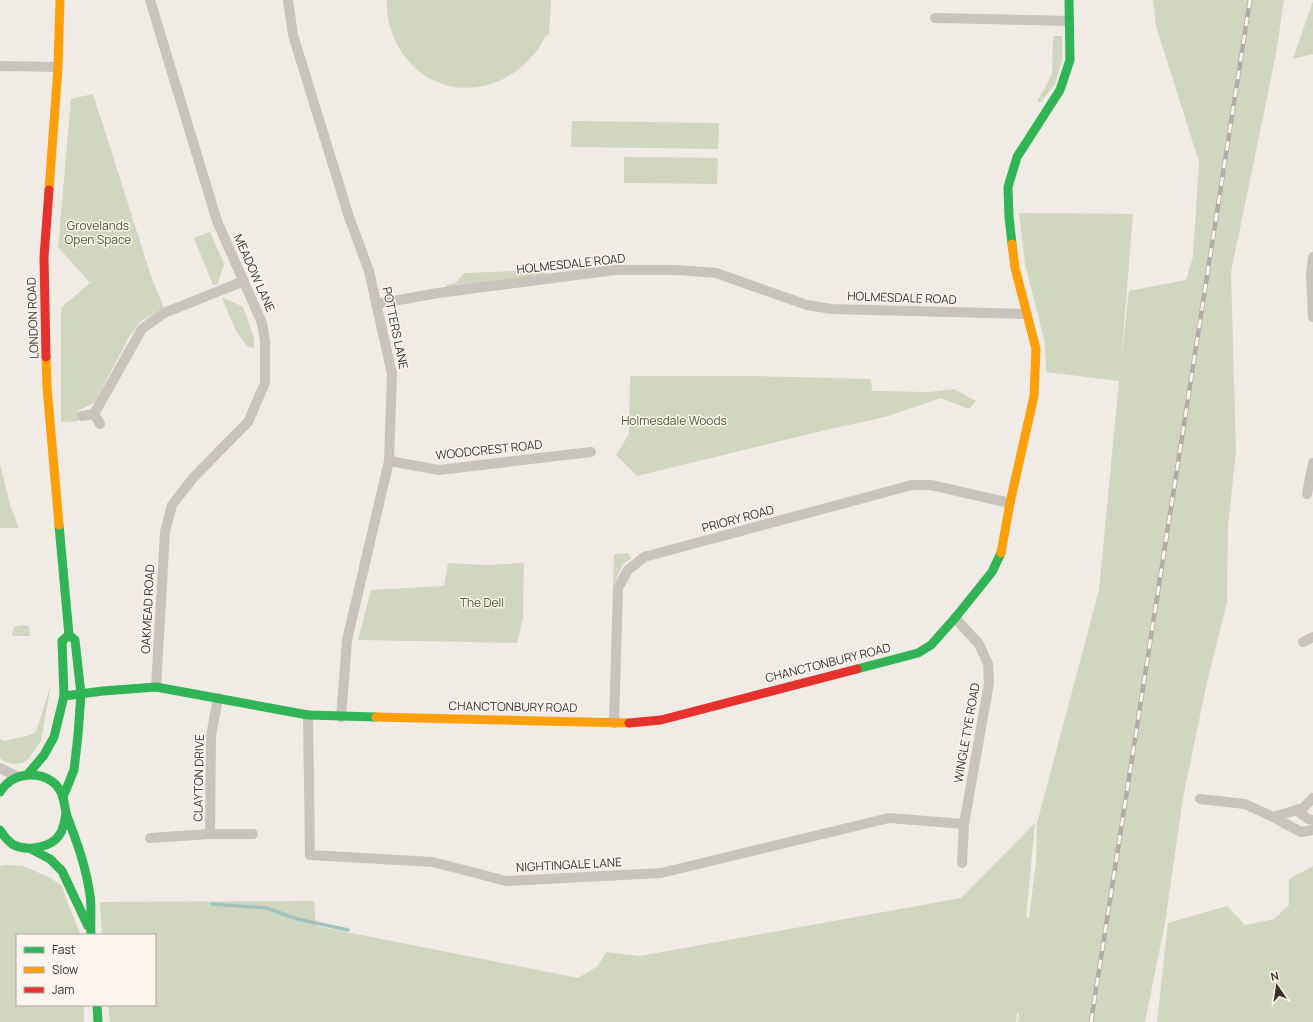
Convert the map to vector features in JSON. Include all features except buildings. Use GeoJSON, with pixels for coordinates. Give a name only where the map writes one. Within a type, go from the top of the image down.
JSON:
{"type":"FeatureCollection","features":[{"type":"Feature","properties":{"kind":"street","name":"LONDON ROAD"},"geometry":{"type":"LineString","coordinates":[[60,0],[58,67],[44,257],[48,387],[69,635],[74,640],[81,694],[74,770],[63,797]]}},
{"type":"Feature","properties":{"kind":"street","name":"MEADOW LANE"},"geometry":{"type":"LineString","coordinates":[[150,0],[217,221],[262,323],[265,341],[265,383],[248,422],[193,478],[172,505],[165,532]]}},
{"type":"Feature","properties":{"kind":"street","name":"POTTERS LANE"},"geometry":{"type":"LineString","coordinates":[[288,0],[294,35],[349,217],[369,271],[392,374],[389,461],[346,640],[340,717]]}},
{"type":"Feature","properties":{"kind":"street","name":"CHANCTONBURY ROAD"},"geometry":{"type":"LineString","coordinates":[[64,696],[156,687],[308,716],[636,723],[661,720],[918,653],[931,645],[992,572],[1000,556],[1035,386],[1036,349],[1015,268],[1009,217],[1008,187],[1017,157],[1060,90],[1070,60],[1069,0]]}},
{"type":"Feature","properties":{"kind":"street"},"geometry":{"type":"LineString","coordinates":[[935,18],[1069,21]]}},
{"type":"Feature","properties":{"kind":"street"},"geometry":{"type":"LineString","coordinates":[[0,66],[58,67]]}},
{"type":"Feature","properties":{"kind":"street"},"geometry":{"type":"LineString","coordinates":[[1313,256],[1311,275],[1313,317]]}},
{"type":"Feature","properties":{"kind":"street","name":"HOLMESDALE ROAD"},"geometry":{"type":"LineString","coordinates":[[376,304],[438,293],[614,270],[677,270],[716,273],[808,305],[832,309],[1027,314]]}},
{"type":"Feature","properties":{"kind":"street"},"geometry":{"type":"LineString","coordinates":[[94,414],[142,329],[164,313],[244,281]]}},
{"type":"Feature","properties":{"kind":"street"},"geometry":{"type":"LineString","coordinates":[[82,416],[94,414]]}},
{"type":"Feature","properties":{"kind":"street"},"geometry":{"type":"LineString","coordinates":[[94,414],[100,424]]}},
{"type":"Feature","properties":{"kind":"street","name":"WOODCREST ROAD"},"geometry":{"type":"LineString","coordinates":[[389,461],[439,470],[592,452]]}},
{"type":"Feature","properties":{"kind":"street"},"geometry":{"type":"LineString","coordinates":[[1307,494],[1313,463]]}},
{"type":"Feature","properties":{"kind":"street","name":"PRIORY ROAD"},"geometry":{"type":"LineString","coordinates":[[614,723],[618,588],[628,570],[644,557],[912,485],[932,485],[1010,503]]}},
{"type":"Feature","properties":{"kind":"street","name":"OAKMEAD ROAD"},"geometry":{"type":"LineString","coordinates":[[156,687],[165,532]]}},
{"type":"Feature","properties":{"kind":"street","name":"WINGLE TYE ROAD"},"geometry":{"type":"LineString","coordinates":[[955,618],[979,644],[988,664],[989,683],[964,824],[962,863]]}},
{"type":"Feature","properties":{"kind":"street","name":"LONDON ROAD"},"geometry":{"type":"LineString","coordinates":[[28,774],[44,755],[54,737],[64,696],[62,641],[69,635]]}},
{"type":"Feature","properties":{"kind":"street"},"geometry":{"type":"LineString","coordinates":[[1303,642],[1313,637]]}},
{"type":"Feature","properties":{"kind":"street","name":"CLAYTON DRIVE"},"geometry":{"type":"LineString","coordinates":[[210,834],[211,736],[218,698]]}},
{"type":"Feature","properties":{"kind":"street","name":"NIGHTINGALE LANE"},"geometry":{"type":"LineString","coordinates":[[308,716],[310,854],[433,862],[506,881],[661,873],[889,818],[964,824]]}},
{"type":"Feature","properties":{"kind":"street"},"geometry":{"type":"LineString","coordinates":[[0,768],[18,777]]}},
{"type":"Feature","properties":{"kind":"street"},"geometry":{"type":"LineString","coordinates":[[0,792],[10,781],[28,774],[39,775],[49,779],[58,787],[63,797],[66,813],[83,863],[90,896],[90,932]]}},
{"type":"Feature","properties":{"kind":"street"},"geometry":{"type":"LineString","coordinates":[[1273,817],[1303,808],[1313,798]]}},
{"type":"Feature","properties":{"kind":"street"},"geometry":{"type":"LineString","coordinates":[[1200,799],[1245,804],[1301,832],[1313,830]]}},
{"type":"Feature","properties":{"kind":"street"},"geometry":{"type":"LineString","coordinates":[[1296,810],[1308,819],[1313,820]]}},
{"type":"Feature","properties":{"kind":"street"},"geometry":{"type":"LineString","coordinates":[[6,850],[20,848],[31,849],[47,845],[58,836],[65,825],[66,813]]}},
{"type":"Feature","properties":{"kind":"street"},"geometry":{"type":"LineString","coordinates":[[0,830],[9,842],[20,848]]}},
{"type":"Feature","properties":{"kind":"street","name":"CLAYTON DRIVE"},"geometry":{"type":"LineString","coordinates":[[150,838],[210,834],[253,834]]}},
{"type":"Feature","properties":{"kind":"street"},"geometry":{"type":"LineString","coordinates":[[31,849],[50,859],[62,872],[90,932]]}},
{"type":"Feature","properties":{"kind":"street"},"geometry":{"type":"LineString","coordinates":[[97,1006],[98,1022]]}},
{"type":"Feature","properties":{"kind":"green space"},"geometry":{"type":"Polygon","coordinates":[[[387,0],[551,0],[549,35],[546,35],[532,56],[515,72],[495,83],[473,88],[451,86],[430,79],[412,65],[397,44],[392,33],[388,17],[387,0]]]}},
{"type":"Feature","properties":{"kind":"green space"},"geometry":{"type":"Polygon","coordinates":[[[1153,0],[1284,0],[1276,54],[1231,272],[1236,451],[1228,526],[1227,602],[1207,682],[1183,798],[1165,923],[1145,1022],[1018,1022],[1019,1014],[1017,1012],[1016,1022],[110,1022],[108,1006],[156,1006],[156,934],[102,934],[100,902],[314,901],[316,926],[578,978],[598,966],[606,952],[640,956],[961,898],[1035,823],[1026,918],[1029,918],[1036,862],[1037,823],[1099,590],[1119,381],[1046,372],[1045,343],[1025,264],[1019,213],[1133,214],[1121,361],[1129,291],[1186,280],[1193,257],[1199,162],[1156,26],[1153,0]]]}},
{"type":"Feature","properties":{"kind":"green space"},"geometry":{"type":"Polygon","coordinates":[[[1313,1],[1313,54],[1293,59],[1313,1]]]}},
{"type":"Feature","properties":{"kind":"green space"},"geometry":{"type":"Polygon","coordinates":[[[1053,36],[1062,36],[1062,60],[1055,84],[1041,102],[1037,102],[1052,74],[1053,36]]]}},
{"type":"Feature","properties":{"kind":"green space","name":"Grovelands Open Space"},"geometry":{"type":"Polygon","coordinates":[[[93,94],[152,279],[164,308],[141,321],[130,335],[95,402],[78,411],[78,421],[61,422],[61,308],[90,283],[58,247],[71,99],[93,94]]]}},
{"type":"Feature","properties":{"kind":"green space"},"geometry":{"type":"Polygon","coordinates":[[[572,121],[719,123],[718,149],[571,147],[572,121]]]}},
{"type":"Feature","properties":{"kind":"green space"},"geometry":{"type":"Polygon","coordinates":[[[624,157],[718,158],[717,184],[624,183],[624,157]]]}},
{"type":"Feature","properties":{"kind":"green space"},"geometry":{"type":"Polygon","coordinates":[[[210,232],[224,264],[218,284],[213,285],[194,238],[210,232]]]}},
{"type":"Feature","properties":{"kind":"green space"},"geometry":{"type":"Polygon","coordinates":[[[544,270],[545,274],[446,288],[446,285],[455,283],[465,273],[544,270]]]}},
{"type":"Feature","properties":{"kind":"green space"},"geometry":{"type":"Polygon","coordinates":[[[222,298],[243,307],[254,338],[254,348],[248,347],[236,331],[222,298]]]}},
{"type":"Feature","properties":{"kind":"green space","name":"Holmesdale Woods"},"geometry":{"type":"Polygon","coordinates":[[[630,376],[754,376],[871,379],[872,391],[930,392],[954,389],[976,401],[969,409],[941,398],[885,417],[637,476],[616,455],[629,434],[630,376]]]}},
{"type":"Feature","properties":{"kind":"green space"},"geometry":{"type":"Polygon","coordinates":[[[0,465],[11,508],[19,528],[0,528],[0,465]]]}},
{"type":"Feature","properties":{"kind":"green space"},"geometry":{"type":"Polygon","coordinates":[[[628,553],[631,559],[623,564],[613,587],[614,554],[628,553]]]}},
{"type":"Feature","properties":{"kind":"green space","name":"The Dell"},"geometry":{"type":"Polygon","coordinates":[[[448,563],[485,565],[524,563],[523,618],[517,643],[358,640],[371,590],[444,586],[448,563]]]}},
{"type":"Feature","properties":{"kind":"green space"},"geometry":{"type":"Polygon","coordinates":[[[22,625],[29,626],[30,636],[13,636],[12,633],[14,627],[22,625]]]}},
{"type":"Feature","properties":{"kind":"green space"},"geometry":{"type":"Polygon","coordinates":[[[51,684],[41,741],[29,758],[23,763],[15,764],[5,762],[0,758],[0,739],[4,741],[27,736],[36,732],[51,684]]]}},
{"type":"Feature","properties":{"kind":"green space"},"geometry":{"type":"Polygon","coordinates":[[[0,866],[23,866],[51,878],[62,886],[81,934],[16,934],[16,1006],[84,1006],[84,1022],[0,1022],[0,866]]]}},
{"type":"Feature","properties":{"kind":"green space"},"geometry":{"type":"Polygon","coordinates":[[[1313,866],[1313,1022],[1157,1022],[1168,923],[1227,906],[1245,925],[1274,919],[1289,905],[1289,879],[1313,866]]]}},
{"type":"Feature","properties":{"kind":"waterway"},"geometry":{"type":"LineString","coordinates":[[212,904],[267,908],[297,919],[348,930]]}},
{"type":"Feature","properties":{"kind":"railway"},"geometry":{"type":"LineString","coordinates":[[1091,1022],[1250,0]]}},
{"type":"Feature","properties":{"kind":"traffic: fast"},"geometry":{"type":"LineString","coordinates":[[1012,244],[1008,187],[1017,157],[1060,90],[1070,60],[1069,0]]}},
{"type":"Feature","properties":{"kind":"traffic: fast"},"geometry":{"type":"LineString","coordinates":[[59,525],[69,635],[75,640],[81,694],[74,770],[63,797]]}},
{"type":"Feature","properties":{"kind":"traffic: fast"},"geometry":{"type":"LineString","coordinates":[[857,669],[918,653],[931,645],[992,572],[1001,553]]}},
{"type":"Feature","properties":{"kind":"traffic: fast"},"geometry":{"type":"LineString","coordinates":[[28,774],[44,755],[54,737],[64,696],[62,641],[69,635]]}},
{"type":"Feature","properties":{"kind":"traffic: fast"},"geometry":{"type":"LineString","coordinates":[[64,696],[156,687],[308,715],[376,717]]}},
{"type":"Feature","properties":{"kind":"traffic: fast"},"geometry":{"type":"LineString","coordinates":[[0,792],[13,779],[26,775],[36,775],[51,780],[61,792],[67,816],[78,845],[86,874],[91,900],[91,934]]}},
{"type":"Feature","properties":{"kind":"traffic: fast"},"geometry":{"type":"LineString","coordinates":[[0,830],[12,844],[24,848],[38,847],[51,843],[56,839],[64,824],[66,813]]}},
{"type":"Feature","properties":{"kind":"traffic: fast"},"geometry":{"type":"LineString","coordinates":[[31,849],[50,859],[62,871],[88,926]]}},
{"type":"Feature","properties":{"kind":"traffic: fast"},"geometry":{"type":"LineString","coordinates":[[97,1006],[98,1022]]}},
{"type":"Feature","properties":{"kind":"traffic: slow"},"geometry":{"type":"LineString","coordinates":[[49,190],[58,67],[60,0]]}},
{"type":"Feature","properties":{"kind":"traffic: slow"},"geometry":{"type":"LineString","coordinates":[[1001,553],[1010,503],[1034,396],[1036,349],[1015,268],[1012,244]]}},
{"type":"Feature","properties":{"kind":"traffic: slow"},"geometry":{"type":"LineString","coordinates":[[46,357],[47,387],[59,525]]}},
{"type":"Feature","properties":{"kind":"traffic: slow"},"geometry":{"type":"LineString","coordinates":[[376,717],[629,723]]}},
{"type":"Feature","properties":{"kind":"traffic: jam"},"geometry":{"type":"LineString","coordinates":[[46,357],[44,257],[49,190]]}},
{"type":"Feature","properties":{"kind":"traffic: jam"},"geometry":{"type":"LineString","coordinates":[[629,723],[661,720],[857,669]]}}]}
